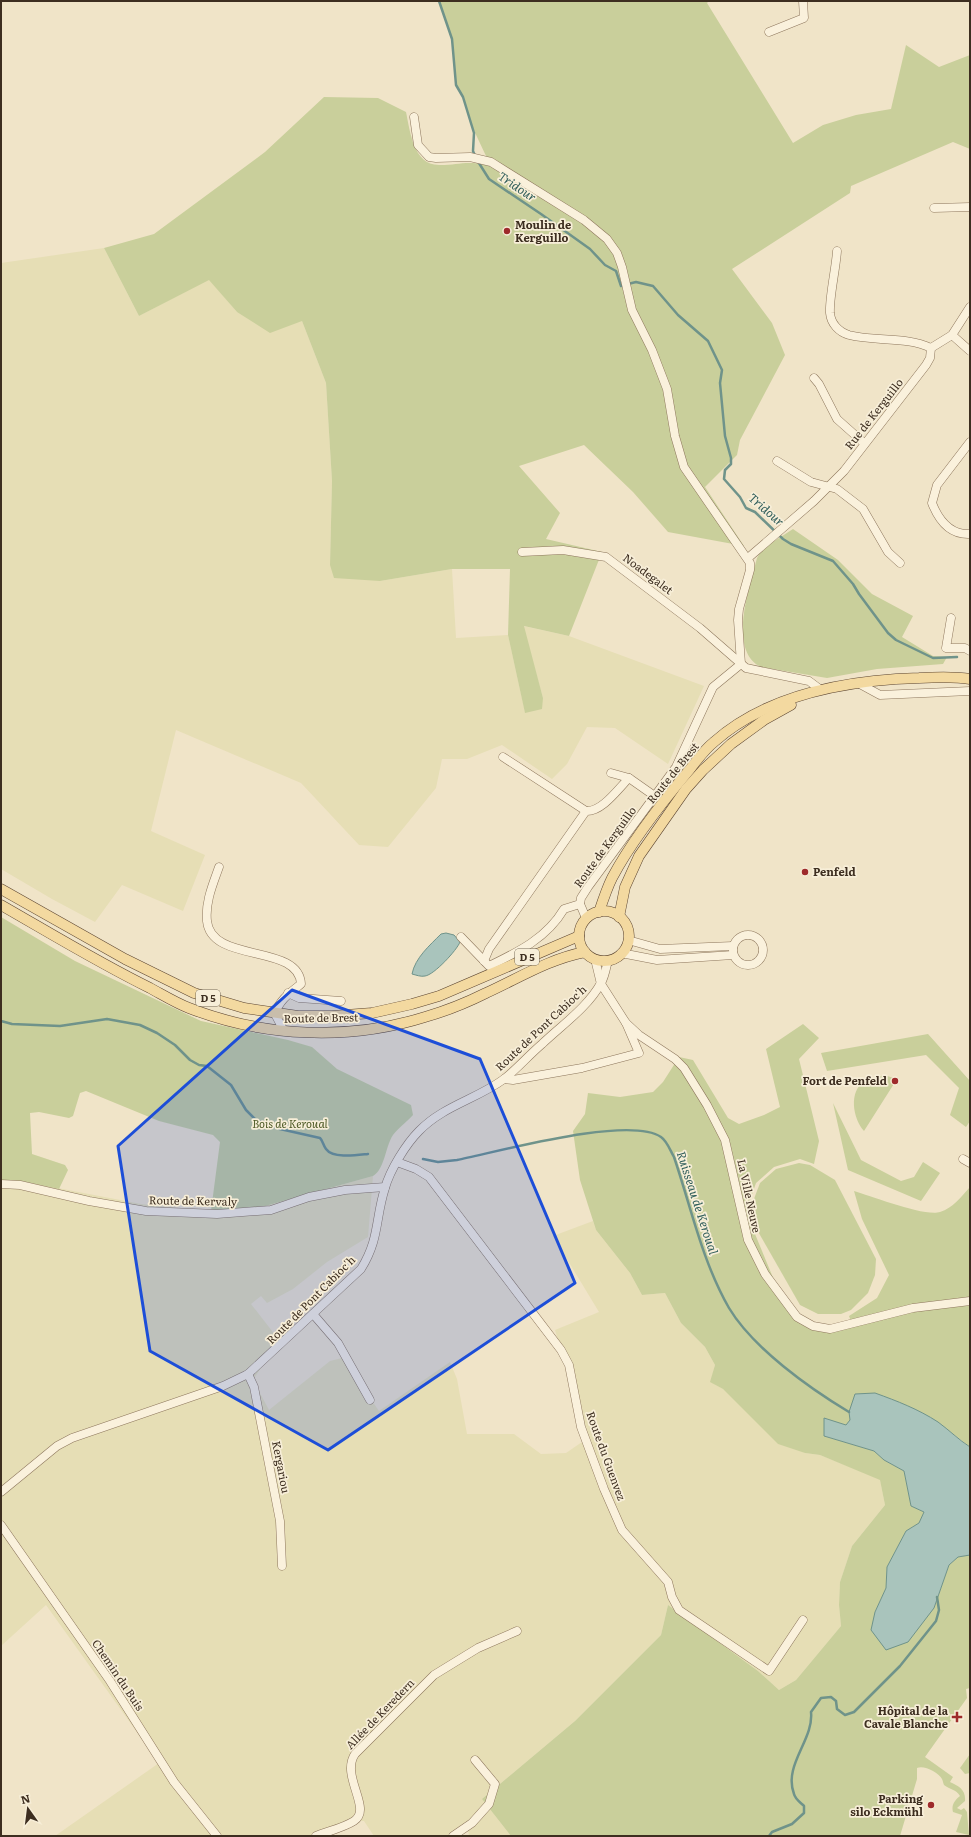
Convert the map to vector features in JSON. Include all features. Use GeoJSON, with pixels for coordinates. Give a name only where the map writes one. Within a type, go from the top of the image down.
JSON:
{"type":"FeatureCollection","features":[{"type":"Feature","properties":{"kind":"main road","name":"Route de Brest"},"geometry":{"type":"LineString","coordinates":[[598,912],[612,878],[645,827],[680,780],[713,742],[757,714],[785,702],[822,690],[858,683],[908,678],[970,678]]}},
{"type":"Feature","properties":{"kind":"main road","name":"Route de Brest"},"geometry":{"type":"LineString","coordinates":[[619,917],[625,887],[639,856],[698,775],[731,744],[764,720],[809,695]]}},
{"type":"Feature","properties":{"kind":"main road","name":"Route de Brest"},"geometry":{"type":"LineString","coordinates":[[1,889],[125,959],[194,994],[244,1008],[275,1014],[332,1016],[372,1013],[412,1004],[439,996],[579,936]]}},
{"type":"Feature","properties":{"kind":"main road","name":"Route de Brest"},"geometry":{"type":"LineString","coordinates":[[1,905],[125,976],[189,1008],[236,1024],[284,1031],[336,1032],[377,1028],[419,1019],[449,1010],[548,963],[585,952]]}},
{"type":"Feature","properties":{"kind":"main road"},"geometry":{"type":"LineString","coordinates":[[606,911],[619,917],[625,923],[628,932],[628,940],[621,953],[608,960],[595,959],[585,952],[580,945],[579,936],[581,926],[586,918],[598,912],[606,911]]}},
{"type":"Feature","properties":{"kind":"street"},"geometry":{"type":"LineString","coordinates":[[769,32],[804,18],[803,1]]}},
{"type":"Feature","properties":{"kind":"street"},"geometry":{"type":"LineString","coordinates":[[414,116],[418,145],[429,157],[470,157],[491,162],[584,220],[614,248],[622,267],[632,310],[652,350],[667,390],[675,436],[684,467],[732,538],[748,558],[750,570],[739,609],[738,620],[741,664],[746,668],[809,681],[822,690]]}},
{"type":"Feature","properties":{"kind":"street"},"geometry":{"type":"LineString","coordinates":[[934,208],[970,207]]}},
{"type":"Feature","properties":{"kind":"street"},"geometry":{"type":"LineString","coordinates":[[838,251],[830,313],[834,324],[839,330],[849,335],[916,343],[932,348],[952,335],[970,307]]}},
{"type":"Feature","properties":{"kind":"street"},"geometry":{"type":"LineString","coordinates":[[952,335],[970,350]]}},
{"type":"Feature","properties":{"kind":"street","name":"Rue de Kerguillo"},"geometry":{"type":"LineString","coordinates":[[748,558],[844,471],[864,443],[926,365],[930,358],[932,348]]}},
{"type":"Feature","properties":{"kind":"street"},"geometry":{"type":"LineString","coordinates":[[814,378],[819,384],[838,419],[864,443]]}},
{"type":"Feature","properties":{"kind":"street"},"geometry":{"type":"LineString","coordinates":[[970,442],[937,485],[932,503],[943,524],[952,530],[963,534],[970,534]]}},
{"type":"Feature","properties":{"kind":"street"},"geometry":{"type":"LineString","coordinates":[[777,461],[811,482],[837,489],[863,509],[888,552],[900,563]]}},
{"type":"Feature","properties":{"kind":"street","name":"Noadegalet"},"geometry":{"type":"LineString","coordinates":[[522,552],[563,550],[606,557],[700,628],[741,664]]}},
{"type":"Feature","properties":{"kind":"street"},"geometry":{"type":"LineString","coordinates":[[951,618],[946,648],[965,648],[970,651]]}},
{"type":"Feature","properties":{"kind":"street","name":"Route de Kerguillo"},"geometry":{"type":"LineString","coordinates":[[580,904],[581,898],[588,887],[656,797],[676,767],[713,687],[741,664]]}},
{"type":"Feature","properties":{"kind":"street"},"geometry":{"type":"LineString","coordinates":[[858,683],[880,695],[970,691]]}},
{"type":"Feature","properties":{"kind":"street"},"geometry":{"type":"LineString","coordinates":[[503,756],[586,811],[592,811],[599,807],[629,778]]}},
{"type":"Feature","properties":{"kind":"street"},"geometry":{"type":"LineString","coordinates":[[611,773],[629,778],[656,797]]}},
{"type":"Feature","properties":{"kind":"street"},"geometry":{"type":"LineString","coordinates":[[484,961],[489,949],[586,811]]}},
{"type":"Feature","properties":{"kind":"street"},"geometry":{"type":"LineString","coordinates":[[219,867],[207,903],[207,922],[212,935],[220,943],[278,959],[301,975],[301,984],[288,993],[277,1007],[275,1014],[284,1031]]}},
{"type":"Feature","properties":{"kind":"street"},"geometry":{"type":"LineString","coordinates":[[461,937],[489,966],[517,952],[539,937],[556,923],[564,909],[580,904],[586,918]]}},
{"type":"Feature","properties":{"kind":"street"},"geometry":{"type":"LineString","coordinates":[[748,935],[758,939],[762,949],[760,959],[750,965],[741,964],[733,955],[733,946],[738,939],[748,935]]}},
{"type":"Feature","properties":{"kind":"street"},"geometry":{"type":"LineString","coordinates":[[628,940],[660,949],[733,946]]}},
{"type":"Feature","properties":{"kind":"street"},"geometry":{"type":"LineString","coordinates":[[621,953],[657,960],[733,955]]}},
{"type":"Feature","properties":{"kind":"street","name":"Route de Pont Cabioc'h"},"geometry":{"type":"LineString","coordinates":[[595,959],[601,984]]}},
{"type":"Feature","properties":{"kind":"street","name":"Route de Pont Cabioc'h"},"geometry":{"type":"LineString","coordinates":[[1,1492],[57,1446],[72,1438],[223,1386],[248,1374],[361,1269],[370,1253],[376,1235],[385,1187],[397,1162],[412,1138],[429,1121],[443,1112],[476,1096],[504,1079],[587,1003],[601,984],[608,960]]}},
{"type":"Feature","properties":{"kind":"street"},"geometry":{"type":"LineString","coordinates":[[504,1079],[512,1080],[582,1068],[639,1053],[626,1023],[601,984]]}},
{"type":"Feature","properties":{"kind":"street"},"geometry":{"type":"LineString","coordinates":[[288,993],[299,998],[341,1001]]}},
{"type":"Feature","properties":{"kind":"street","name":"La Ville Neuve"},"geometry":{"type":"LineString","coordinates":[[626,1023],[639,1035],[665,1051],[684,1068],[707,1105],[725,1140],[748,1240],[765,1274],[797,1317],[813,1326],[830,1329],[913,1308],[970,1301]]}},
{"type":"Feature","properties":{"kind":"street","name":"Route du Guenvez"},"geometry":{"type":"LineString","coordinates":[[397,1162],[416,1169],[429,1177],[561,1350],[569,1365],[581,1427],[622,1530],[668,1582],[672,1597],[679,1610],[769,1671],[803,1620]]}},
{"type":"Feature","properties":{"kind":"street","name":"Route de Kervaly"},"geometry":{"type":"LineString","coordinates":[[1,1184],[20,1185],[89,1201],[146,1211],[217,1214],[271,1210],[309,1197],[345,1190],[385,1187]]}},
{"type":"Feature","properties":{"kind":"street"},"geometry":{"type":"LineString","coordinates":[[313,1314],[338,1343],[370,1400]]}},
{"type":"Feature","properties":{"kind":"street","name":"Kergariou"},"geometry":{"type":"LineString","coordinates":[[248,1374],[254,1387],[280,1521],[282,1566]]}},
{"type":"Feature","properties":{"kind":"street","name":"Chemin du Buis"},"geometry":{"type":"LineString","coordinates":[[1,1525],[110,1681],[174,1782],[217,1836]]}},
{"type":"Feature","properties":{"kind":"street","name":"Allée de Keredern"},"geometry":{"type":"LineString","coordinates":[[316,1836],[355,1821],[360,1813],[360,1802],[350,1770],[352,1758],[355,1754],[434,1675],[478,1648],[517,1631]]}},
{"type":"Feature","properties":{"kind":"street"},"geometry":{"type":"LineString","coordinates":[[454,1836],[472,1823],[489,1804],[495,1784],[475,1760]]}},
{"type":"Feature","properties":{"kind":"highlighted area"},"geometry":{"type":"Polygon","coordinates":[[[292,990],[480,1059],[575,1283],[328,1450],[150,1351],[118,1146],[292,990]]]}},
{"type":"Feature","properties":{"kind":"shaded area"},"geometry":{"type":"Polygon","coordinates":[[[104,248],[139,316],[209,279],[237,312],[302,321],[326,383],[332,481],[330,565],[380,581],[452,569],[456,638],[508,635],[525,712],[543,698],[523,626],[569,636],[704,686],[668,764],[615,728],[587,727],[567,764],[552,779],[502,745],[467,759],[442,759],[436,788],[388,847],[359,845],[301,783],[176,730],[151,831],[205,855],[183,911],[122,885],[95,922],[1,869],[1,263],[104,248]]]}},
{"type":"Feature","properties":{"kind":"shaded area"},"geometry":{"type":"Polygon","coordinates":[[[373,1176],[368,1237],[327,1262],[293,1289],[267,1303],[261,1296],[251,1304],[279,1340],[253,1380],[269,1410],[330,1361],[342,1358],[379,1411],[450,1362],[457,1379],[467,1434],[514,1434],[541,1454],[566,1453],[582,1442],[566,1366],[555,1330],[599,1312],[553,1236],[593,1221],[596,1230],[630,1273],[642,1295],[665,1293],[681,1323],[705,1347],[715,1365],[711,1382],[723,1389],[805,1453],[820,1455],[880,1479],[885,1505],[852,1546],[840,1582],[839,1605],[841,1626],[796,1680],[779,1690],[758,1671],[668,1605],[661,1635],[575,1721],[482,1799],[511,1836],[469,1836],[467,1824],[452,1836],[374,1836],[364,1821],[346,1821],[310,1836],[55,1836],[159,1763],[46,1605],[1,1646],[1,1181],[21,1181],[141,1204],[211,1211],[258,1208],[373,1176]]]}},
{"type":"Feature","properties":{"kind":"green space"},"geometry":{"type":"Polygon","coordinates":[[[439,1],[709,1],[707,3],[793,143],[823,125],[856,115],[891,109],[906,45],[939,67],[970,55],[970,149],[953,142],[851,186],[850,193],[732,269],[772,323],[785,355],[740,440],[737,455],[705,487],[744,546],[668,532],[633,492],[584,445],[519,466],[560,513],[546,539],[602,552],[569,636],[524,626],[543,698],[542,709],[525,713],[508,635],[510,569],[452,569],[380,581],[334,578],[330,565],[332,481],[326,383],[302,321],[270,333],[237,312],[209,280],[139,316],[104,248],[154,234],[265,152],[324,97],[378,98],[406,112],[414,146],[424,160],[431,164],[483,164],[486,156],[470,122],[463,97],[456,85],[452,39],[439,1]]]}},
{"type":"Feature","properties":{"kind":"green space"},"geometry":{"type":"Polygon","coordinates":[[[793,529],[838,560],[872,594],[913,616],[902,637],[933,656],[947,657],[943,664],[877,669],[827,678],[761,667],[751,659],[745,647],[743,633],[746,601],[757,558],[762,549],[793,529]]]}},
{"type":"Feature","properties":{"kind":"green space","name":"Bois de Keroual"},"geometry":{"type":"Polygon","coordinates":[[[1,917],[75,961],[201,1021],[288,1040],[312,1047],[337,1069],[411,1105],[413,1115],[393,1135],[380,1168],[373,1176],[258,1208],[211,1211],[220,1142],[213,1135],[159,1121],[86,1091],[80,1093],[73,1116],[69,1118],[39,1112],[30,1113],[32,1154],[65,1165],[68,1170],[59,1189],[21,1181],[1,1181],[1,917]]]}},
{"type":"Feature","properties":{"kind":"green space"},"geometry":{"type":"Polygon","coordinates":[[[803,1024],[819,1038],[799,1059],[819,1141],[814,1164],[800,1159],[774,1167],[756,1183],[749,1203],[750,1222],[781,1297],[788,1307],[813,1326],[852,1324],[849,1316],[877,1298],[889,1275],[862,1219],[854,1191],[911,1209],[933,1213],[949,1208],[970,1187],[970,1447],[939,1423],[849,1412],[850,1420],[846,1426],[824,1419],[824,1436],[874,1451],[884,1460],[904,1471],[911,1506],[924,1512],[919,1523],[906,1531],[887,1567],[886,1588],[875,1612],[934,1608],[949,1565],[958,1557],[970,1555],[970,1688],[966,1689],[967,1698],[925,1757],[953,1777],[950,1782],[963,1791],[965,1801],[957,1808],[961,1810],[964,1808],[967,1812],[969,1835],[956,1832],[962,1815],[953,1812],[953,1805],[960,1796],[955,1791],[944,1785],[940,1776],[927,1768],[920,1767],[917,1768],[917,1779],[900,1836],[511,1836],[482,1799],[575,1721],[661,1635],[668,1605],[758,1671],[779,1690],[796,1680],[841,1626],[839,1605],[840,1582],[852,1546],[885,1505],[880,1480],[820,1455],[805,1453],[778,1444],[723,1389],[710,1382],[715,1365],[705,1347],[681,1323],[665,1293],[642,1295],[630,1273],[596,1230],[580,1180],[573,1131],[585,1114],[588,1093],[620,1097],[653,1092],[663,1082],[679,1057],[693,1060],[728,1118],[739,1124],[764,1115],[780,1107],[766,1049],[803,1024]]]}},
{"type":"Feature","properties":{"kind":"green space"},"geometry":{"type":"Polygon","coordinates":[[[928,1034],[970,1081],[970,1121],[966,1127],[950,1115],[959,1088],[926,1055],[827,1071],[821,1053],[928,1034]]]}},
{"type":"Feature","properties":{"kind":"green space"},"geometry":{"type":"Polygon","coordinates":[[[884,1075],[897,1079],[864,1131],[857,1120],[855,1113],[854,1098],[856,1091],[865,1081],[884,1075]]]}},
{"type":"Feature","properties":{"kind":"green space"},"geometry":{"type":"Polygon","coordinates":[[[833,1103],[861,1160],[901,1181],[914,1177],[923,1162],[940,1173],[921,1201],[848,1170],[833,1103]]]}},
{"type":"Feature","properties":{"kind":"green space"},"geometry":{"type":"Polygon","coordinates":[[[799,1163],[810,1165],[835,1180],[876,1259],[875,1275],[868,1293],[851,1310],[841,1314],[818,1314],[800,1305],[752,1221],[752,1204],[760,1183],[776,1169],[799,1163]]]}},
{"type":"Feature","properties":{"kind":"green space"},"geometry":{"type":"Polygon","coordinates":[[[970,1754],[970,1773],[965,1774],[960,1768],[970,1754]]]}},
{"type":"Feature","properties":{"kind":"water"},"geometry":{"type":"Polygon","coordinates":[[[446,933],[454,935],[460,942],[455,951],[445,962],[429,975],[422,976],[412,974],[416,963],[424,952],[441,934],[446,933]]]}},
{"type":"Feature","properties":{"kind":"water"},"geometry":{"type":"Polygon","coordinates":[[[875,1393],[923,1413],[938,1422],[970,1447],[970,1555],[958,1557],[949,1565],[934,1608],[908,1642],[886,1650],[871,1630],[875,1612],[886,1588],[887,1567],[906,1531],[919,1523],[924,1512],[911,1506],[904,1471],[884,1460],[874,1451],[824,1436],[824,1418],[846,1425],[850,1420],[849,1412],[855,1394],[875,1393]]]}},
{"type":"Feature","properties":{"kind":"waterway","name":"Tridour"},"geometry":{"type":"LineString","coordinates":[[439,1],[452,39],[456,85],[463,97],[474,133],[473,151],[475,156]]}},
{"type":"Feature","properties":{"kind":"waterway","name":"Tridour"},"geometry":{"type":"LineString","coordinates":[[477,160],[489,179],[590,249],[605,265],[616,271],[621,286]]}},
{"type":"Feature","properties":{"kind":"waterway","name":"Tridour"},"geometry":{"type":"LineString","coordinates":[[628,284],[636,282],[653,286],[678,315],[708,341],[722,370],[720,383],[725,436],[731,458],[731,464],[725,470],[724,479],[740,497],[746,508],[755,512],[783,539],[791,544],[833,561],[853,584],[888,633],[896,640],[933,658],[957,657]]}},
{"type":"Feature","properties":{"kind":"waterway","name":"Ruisseau de Keroual"},"geometry":{"type":"LineString","coordinates":[[1,1021],[12,1024],[60,1026],[107,1019],[140,1025],[157,1033],[175,1045],[190,1060],[199,1065],[207,1066],[231,1085],[246,1110],[256,1120],[280,1129],[320,1138],[326,1149],[334,1154],[346,1156],[368,1154]]}},
{"type":"Feature","properties":{"kind":"waterway","name":"Ruisseau de Keroual"},"geometry":{"type":"LineString","coordinates":[[423,1159],[438,1162],[457,1160],[531,1143],[593,1132],[621,1130],[645,1131],[661,1137],[667,1143],[674,1157],[711,1272],[729,1308],[739,1323],[752,1338],[783,1366],[849,1412]]}},
{"type":"Feature","properties":{"kind":"waterway"},"geometry":{"type":"LineString","coordinates":[[769,1836],[772,1832],[792,1824],[804,1813],[804,1806],[795,1796],[792,1783],[792,1773],[808,1733],[811,1722],[811,1712],[821,1698],[831,1697],[836,1701],[837,1709],[845,1715],[854,1712],[900,1666],[936,1621],[939,1610],[937,1597]]}},
{"type":"Feature","properties":{"kind":"place","name":"Moulin de Kerguillo"},"geometry":{"type":"Point","coordinates":[507,231]}},
{"type":"Feature","properties":{"kind":"place","name":"Penfeld"},"geometry":{"type":"Point","coordinates":[805,872]}},
{"type":"Feature","properties":{"kind":"place","name":"Fort de Penfeld"},"geometry":{"type":"Point","coordinates":[895,1081]}},
{"type":"Feature","properties":{"kind":"place","name":"Hôpital de la Cavale Blanche"},"geometry":{"type":"Point","coordinates":[957,1717]}},
{"type":"Feature","properties":{"kind":"place","name":"Parking silo Eckmühl"},"geometry":{"type":"Point","coordinates":[931,1805]}}]}
